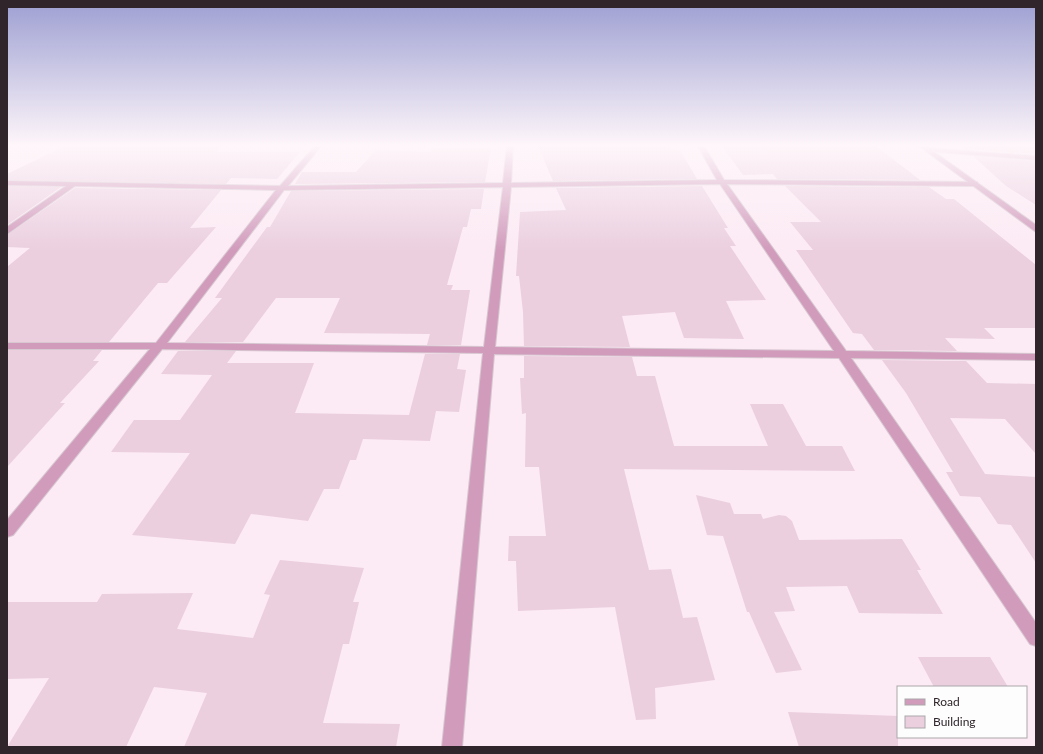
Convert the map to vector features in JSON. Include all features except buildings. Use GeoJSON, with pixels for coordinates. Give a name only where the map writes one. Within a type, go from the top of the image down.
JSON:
{"type":"FeatureCollection","features":[{"type":"Feature","properties":{"kind":"street"},"geometry":{"type":"LineString","coordinates":[[7,531],[159,346],[288,181]]}},
{"type":"Feature","properties":{"kind":"street"},"geometry":{"type":"LineString","coordinates":[[452,747],[489,351],[507,181]]}},
{"type":"Feature","properties":{"kind":"street"},"geometry":{"type":"LineString","coordinates":[[970,181],[1036,228]]}},
{"type":"Feature","properties":{"kind":"street"},"geometry":{"type":"LineString","coordinates":[[722,182],[842,354],[1036,638]]}},
{"type":"Feature","properties":{"kind":"street"},"geometry":{"type":"LineString","coordinates":[[7,183],[282,188],[722,182],[974,184]]}},
{"type":"Feature","properties":{"kind":"street"},"geometry":{"type":"LineString","coordinates":[[7,231],[74,184]]}},
{"type":"Feature","properties":{"kind":"street"},"geometry":{"type":"LineString","coordinates":[[7,346],[159,346],[1036,357]]}}]}
